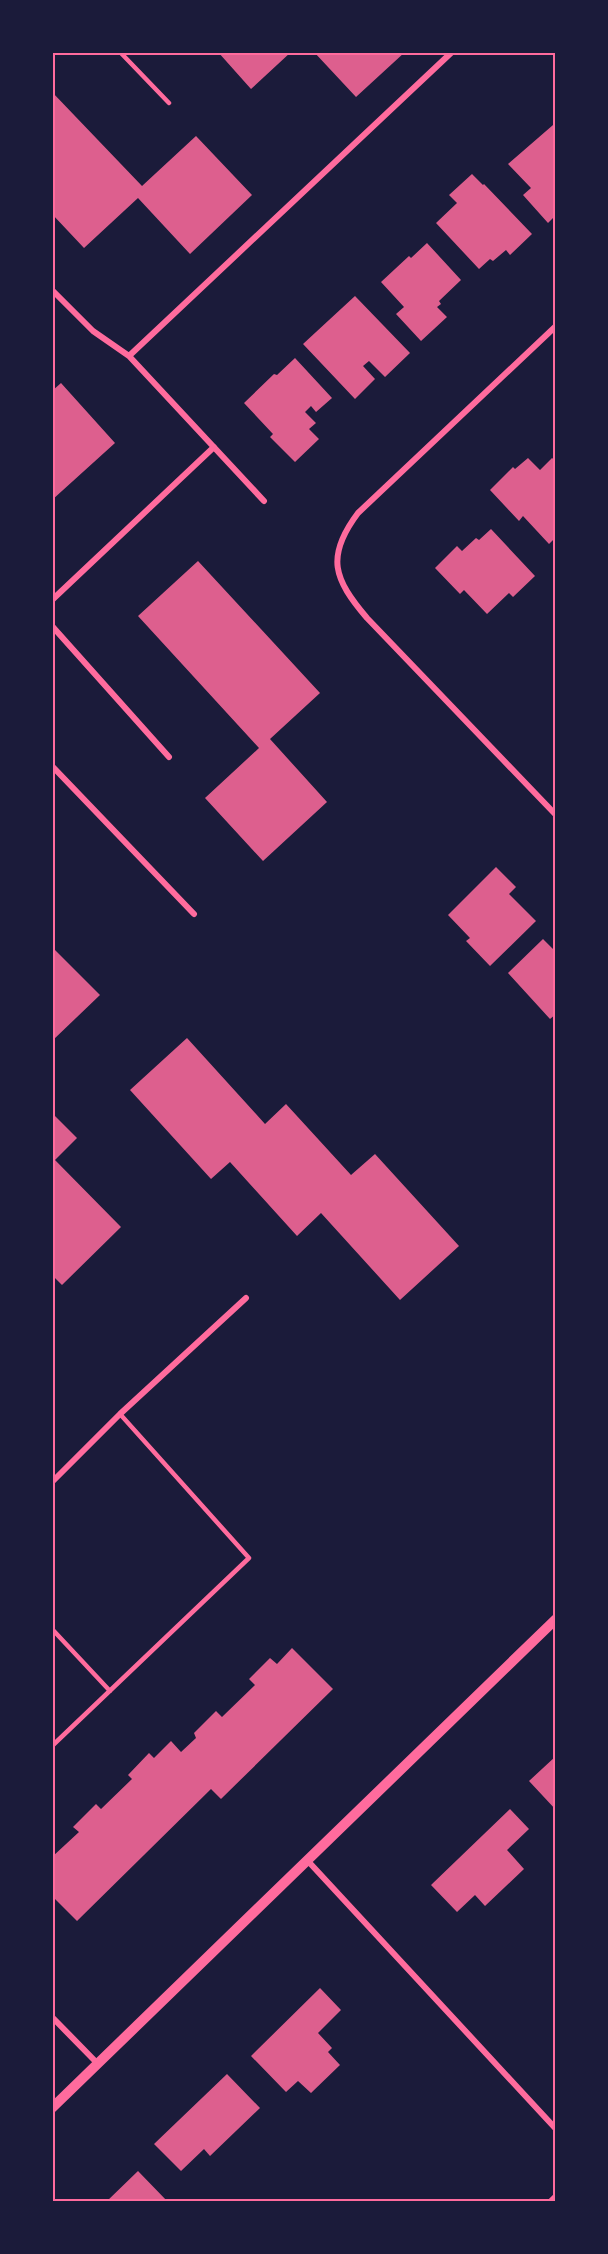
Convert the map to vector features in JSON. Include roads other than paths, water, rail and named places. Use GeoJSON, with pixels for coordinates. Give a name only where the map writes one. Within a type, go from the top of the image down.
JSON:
{"type":"FeatureCollection","features":[{"type":"Feature","properties":{"kind":"street"},"geometry":{"type":"LineString","coordinates":[[129,356],[452,52]]}},
{"type":"Feature","properties":{"kind":"street"},"geometry":{"type":"LineString","coordinates":[[52,290],[93,331],[129,356],[264,501]]}},
{"type":"Feature","properties":{"kind":"street"},"geometry":{"type":"LineString","coordinates":[[555,326],[358,513],[344,532],[337,558],[341,581],[348,595],[367,618],[555,815]]}},
{"type":"Feature","properties":{"kind":"street"},"geometry":{"type":"LineString","coordinates":[[52,600],[214,447]]}},
{"type":"Feature","properties":{"kind":"street"},"geometry":{"type":"LineString","coordinates":[[52,626],[169,757]]}},
{"type":"Feature","properties":{"kind":"street"},"geometry":{"type":"LineString","coordinates":[[52,766],[194,914]]}},
{"type":"Feature","properties":{"kind":"street"},"geometry":{"type":"LineString","coordinates":[[52,1482],[120,1414],[246,1298]]}},
{"type":"Feature","properties":{"kind":"street"},"geometry":{"type":"LineString","coordinates":[[53,2107],[555,1620]]}},
{"type":"Feature","properties":{"kind":"street"},"geometry":{"type":"LineString","coordinates":[[307,1860],[555,2129]]}},
{"type":"Feature","properties":{"kind":"street"},"geometry":{"type":"LineString","coordinates":[[52,2017],[99,2064]]}},
{"type":"Feature","properties":{"kind":"street"},"geometry":{"type":"LineString","coordinates":[[550,2202],[555,2196]]}},
{"type":"Feature","properties":{"kind":"lane"},"geometry":{"type":"LineString","coordinates":[[120,52],[169,103]]}},
{"type":"Feature","properties":{"kind":"lane"},"geometry":{"type":"LineString","coordinates":[[52,1746],[249,1558],[120,1414]]}},
{"type":"Feature","properties":{"kind":"lane"},"geometry":{"type":"LineString","coordinates":[[52,1629],[110,1691]]}}]}
